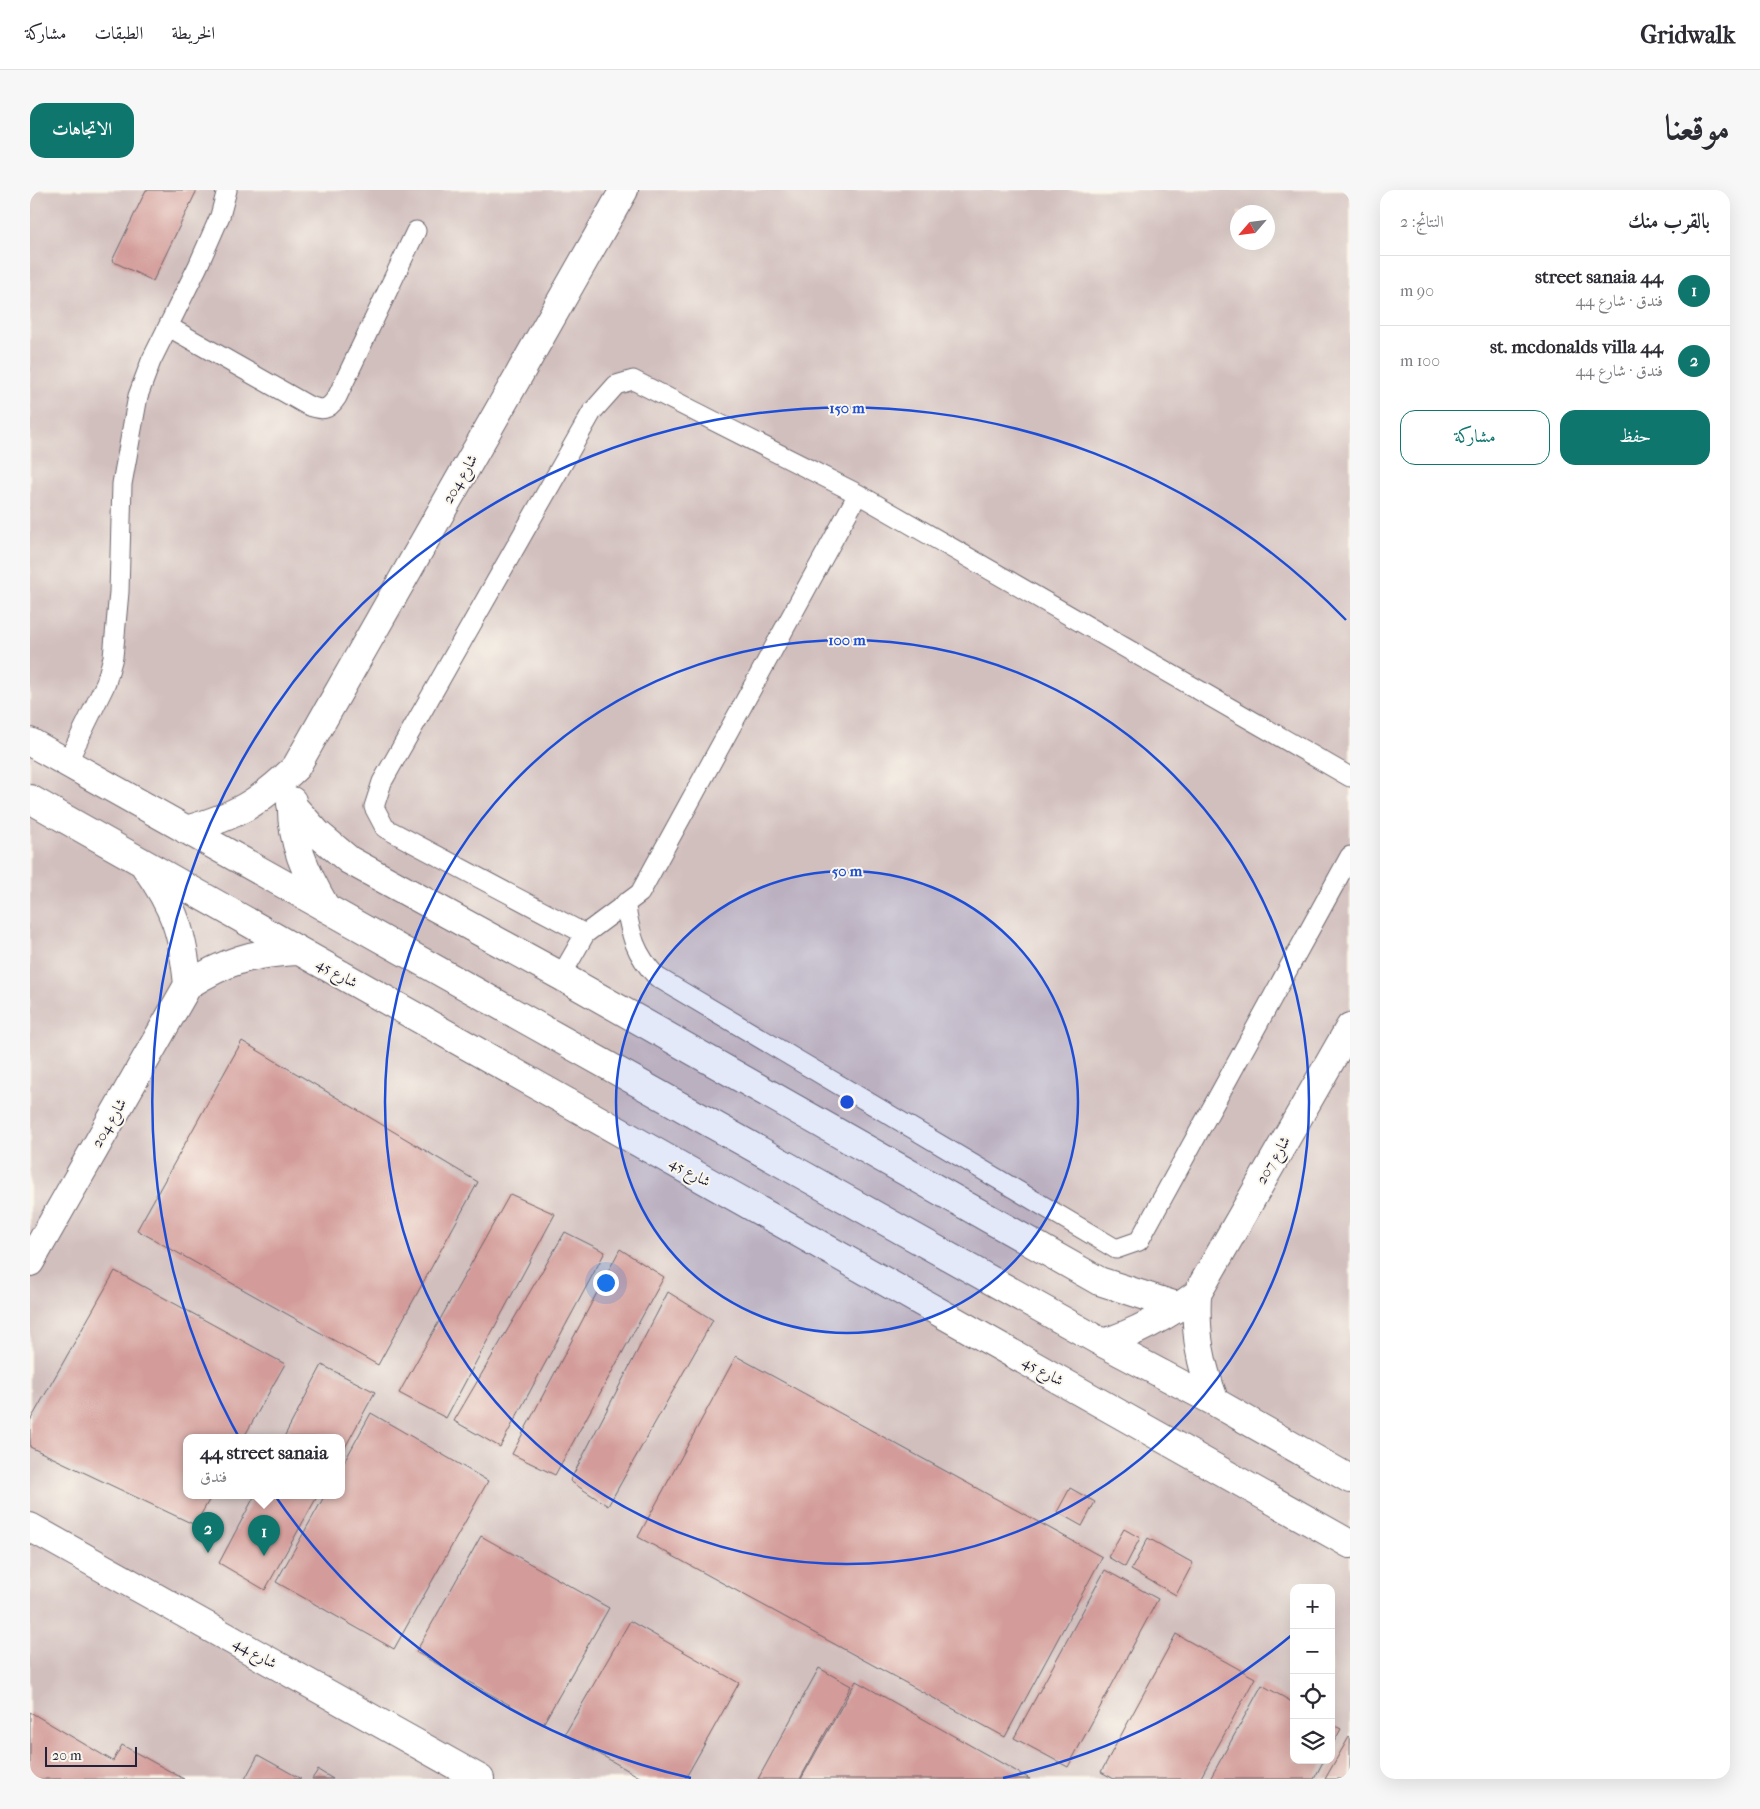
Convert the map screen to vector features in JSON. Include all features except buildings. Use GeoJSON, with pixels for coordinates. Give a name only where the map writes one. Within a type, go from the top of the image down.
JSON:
{"type":"FeatureCollection","features":[{"type":"Feature","properties":{"kind":"street","name":"شارع 204"},"geometry":{"type":"LineString","coordinates":[[186,830],[217,821],[246,808],[273,789],[296,767],[624,190]]}},
{"type":"Feature","properties":{"kind":"street"},"geometry":{"type":"LineString","coordinates":[[30,742],[1103,1343],[1215,1402],[1350,1479]]}},
{"type":"Feature","properties":{"kind":"street","name":"شارع 204"},"geometry":{"type":"LineString","coordinates":[[296,767],[292,804],[296,841],[307,876],[326,908]]}},
{"type":"Feature","properties":{"kind":"street","name":"شارع 45"},"geometry":{"type":"LineString","coordinates":[[30,799],[1350,1544]]}},
{"type":"Feature","properties":{"kind":"street"},"geometry":{"type":"LineString","coordinates":[[292,804],[318,834],[349,860],[561,976],[1099,1281],[1188,1301]]}},
{"type":"Feature","properties":{"kind":"street"},"geometry":{"type":"LineString","coordinates":[[143,862],[162,890],[176,920],[185,952],[188,985]]}},
{"type":"Feature","properties":{"kind":"street","name":"شارع 204"},"geometry":{"type":"LineString","coordinates":[[30,1262],[188,985],[212,969],[240,958],[268,952],[297,951]]}},
{"type":"Feature","properties":{"kind":"street","name":"شارع 207"},"geometry":{"type":"LineString","coordinates":[[1215,1402],[1203,1368],[1188,1301],[1350,1027]]}},
{"type":"Feature","properties":{"kind":"street"},"geometry":{"type":"LineString","coordinates":[[1103,1343],[1142,1328],[1188,1301]]}},
{"type":"Feature","properties":{"kind":"street","name":"شارع 44"},"geometry":{"type":"LineString","coordinates":[[30,1527],[480,1779]]}},
{"type":"Feature","properties":{"kind":"lane"},"geometry":{"type":"LineString","coordinates":[[67,762],[106,682],[113,657],[120,592],[122,484],[138,396],[151,361],[169,327],[220,216],[226,190]]}},
{"type":"Feature","properties":{"kind":"lane"},"geometry":{"type":"LineString","coordinates":[[169,327],[307,405],[317,409],[326,409],[332,405],[337,397],[416,231]]}},
{"type":"Feature","properties":{"kind":"lane"},"geometry":{"type":"LineString","coordinates":[[585,934],[385,828],[374,807],[382,782],[592,412],[616,385],[633,380],[858,494],[1350,777]]}},
{"type":"Feature","properties":{"kind":"lane"},"geometry":{"type":"LineString","coordinates":[[561,976],[585,934],[640,893],[858,494]]}},
{"type":"Feature","properties":{"kind":"lane"},"geometry":{"type":"LineString","coordinates":[[625,904],[635,945],[644,963],[657,977],[1116,1249],[1140,1241],[1350,856]]}},
{"type":"Feature","properties":{"kind":"shaded area"},"geometry":{"type":"Polygon","coordinates":[[[30,190],[1350,190],[1350,1779],[30,1779],[30,190]]]}},
{"type":"Feature","properties":{"kind":"place","name":"44 st. mcdonalds villa"},"geometry":{"type":"Point","coordinates":[208,1553]}},
{"type":"Feature","properties":{"kind":"place","name":"44 street sanaia"},"geometry":{"type":"Point","coordinates":[264,1556]}}]}
